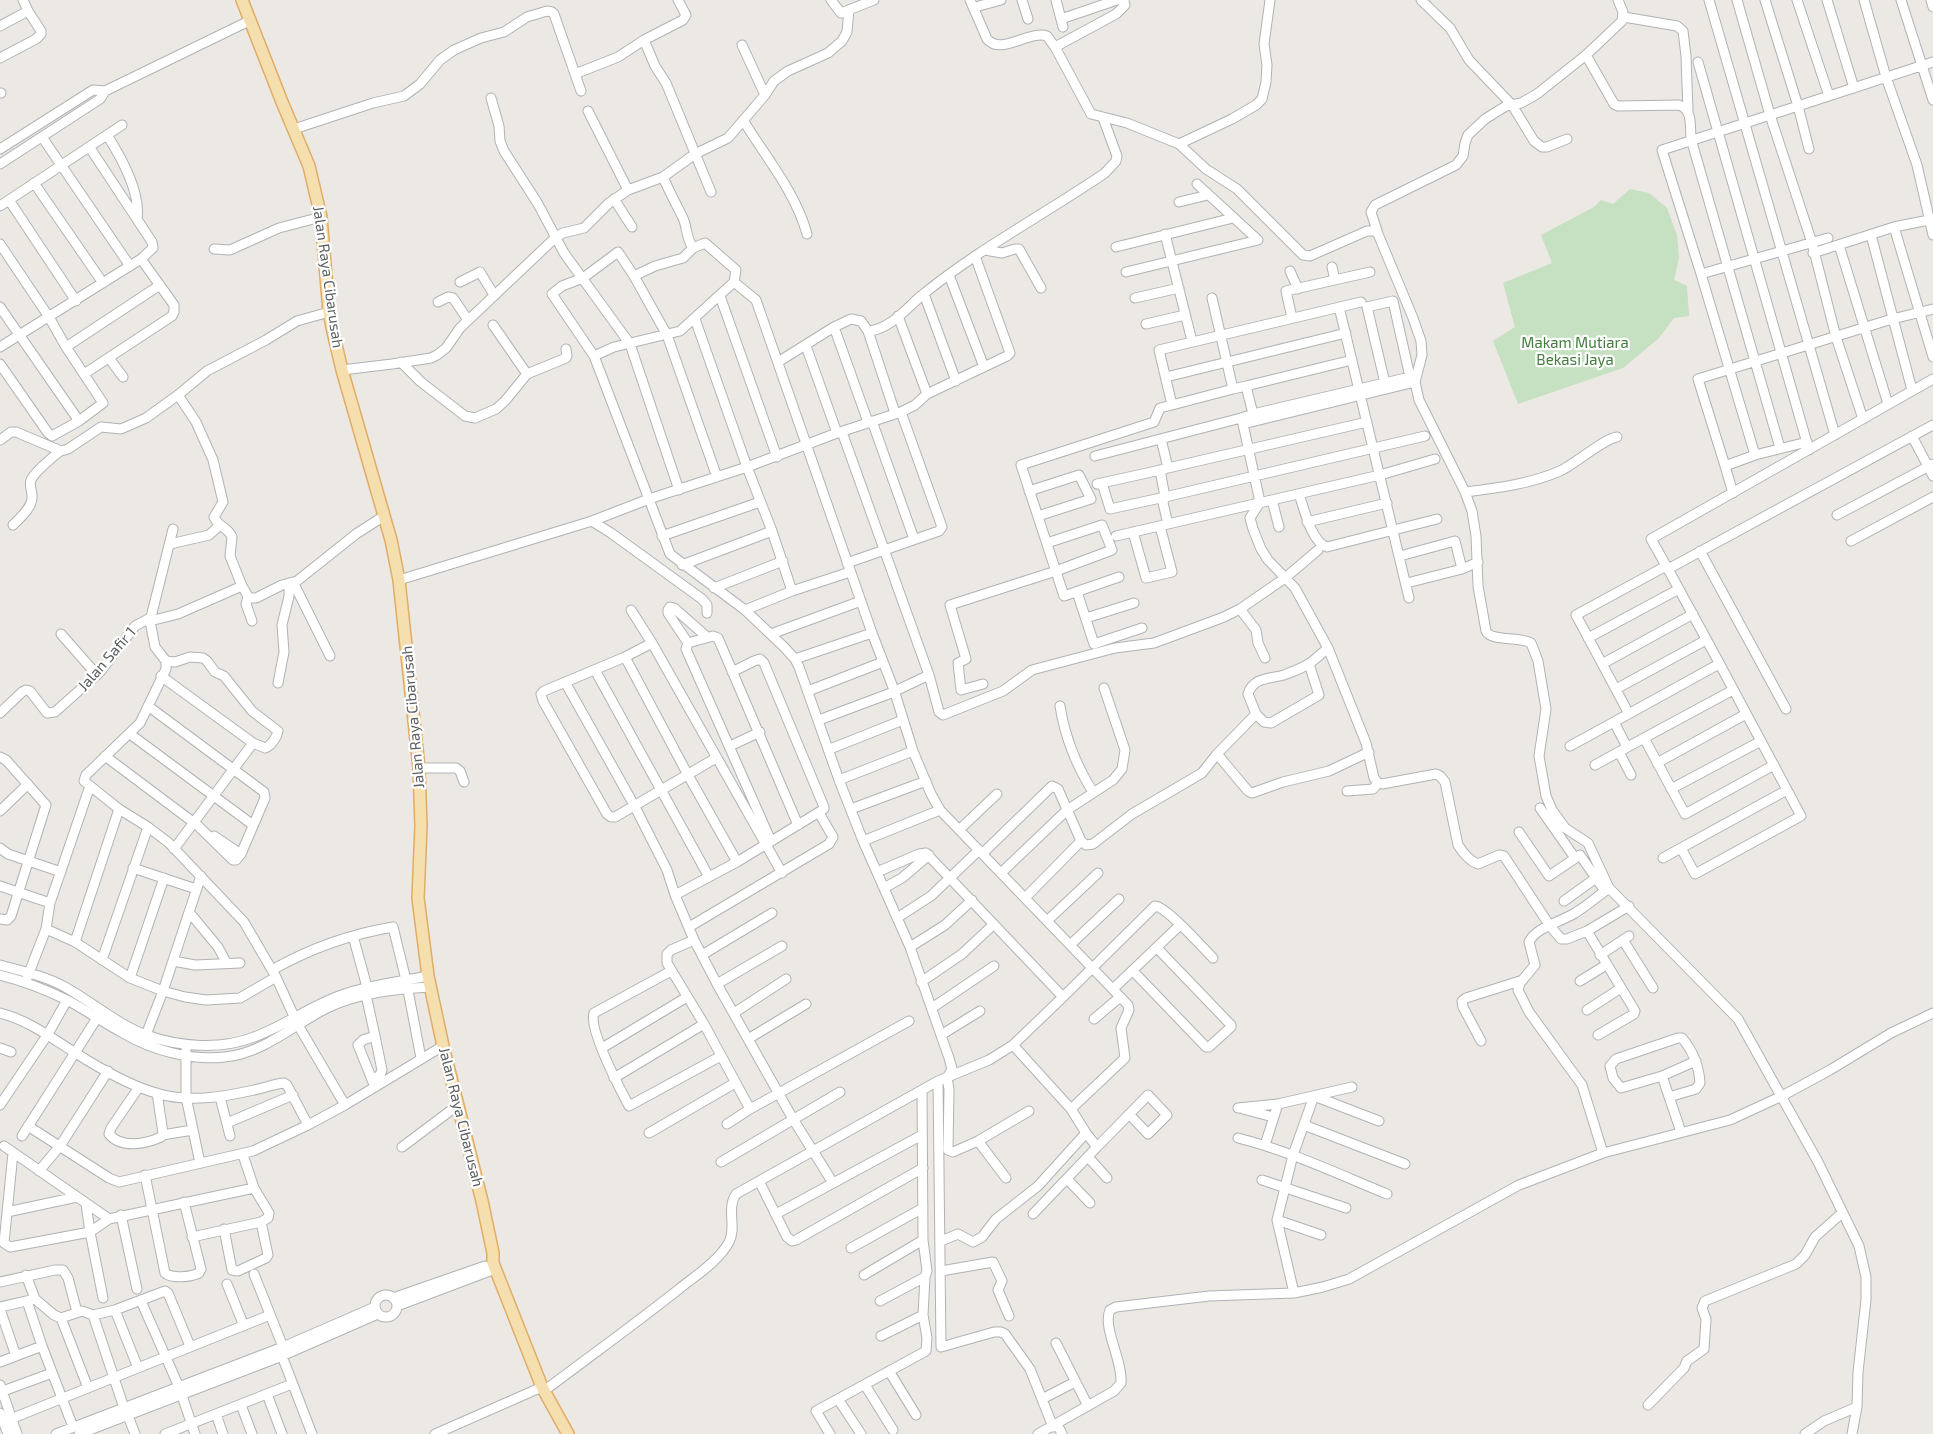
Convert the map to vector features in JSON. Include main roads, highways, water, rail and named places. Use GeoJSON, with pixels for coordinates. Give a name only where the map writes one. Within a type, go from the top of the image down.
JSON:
{"type":"FeatureCollection","features":[{"type":"Feature","properties":{"kind":"main road","name":"Jalan Raya Cibarusah"},"geometry":{"type":"LineString","coordinates":[[242,0],[309,166],[321,217],[329,312],[342,370],[391,540],[399,580],[419,768],[418,898],[429,982],[443,1046],[482,1201],[494,1266],[543,1389],[568,1434]]}},
{"type":"Feature","properties":{"kind":"park label","name":"Makam Mutiara Bekasi Jaya"},"geometry":{"type":"Point","coordinates":[1575,352]}}]}
